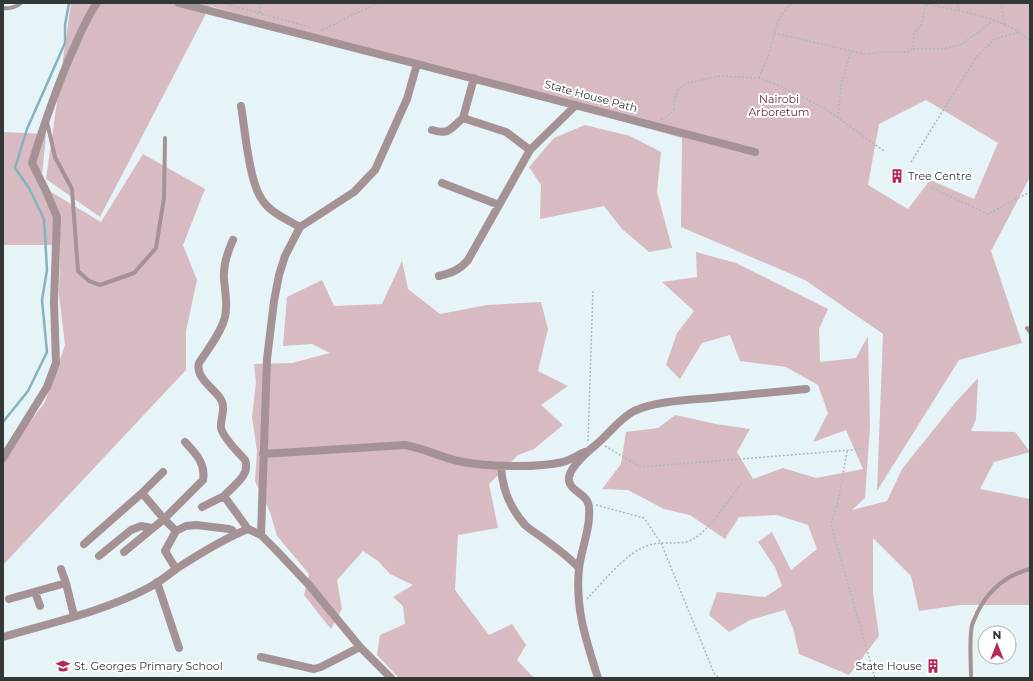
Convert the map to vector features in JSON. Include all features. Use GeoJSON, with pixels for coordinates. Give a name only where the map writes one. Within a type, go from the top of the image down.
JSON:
{"type":"FeatureCollection","features":[{"type":"Feature","properties":{"kind":"street"},"geometry":{"type":"LineString","coordinates":[[3,458],[47,388],[56,363],[54,302],[57,216],[32,163],[46,118],[88,15],[97,3]]}},
{"type":"Feature","properties":{"kind":"street"},"geometry":{"type":"LineString","coordinates":[[179,3],[474,78],[755,152]]}},
{"type":"Feature","properties":{"kind":"street"},"geometry":{"type":"LineString","coordinates":[[261,535],[267,359],[274,301],[279,275],[286,256],[300,227],[354,192],[375,170],[407,99],[417,64]]}},
{"type":"Feature","properties":{"kind":"street"},"geometry":{"type":"LineString","coordinates":[[432,130],[443,133],[447,132],[463,118],[474,78]]}},
{"type":"Feature","properties":{"kind":"street"},"geometry":{"type":"LineString","coordinates":[[439,276],[454,272],[462,267],[468,260],[530,150],[576,105]]}},
{"type":"Feature","properties":{"kind":"street"},"geometry":{"type":"LineString","coordinates":[[241,106],[252,176],[262,200],[269,208],[300,227]]}},
{"type":"Feature","properties":{"kind":"street"},"geometry":{"type":"LineString","coordinates":[[463,118],[506,132],[530,150]]}},
{"type":"Feature","properties":{"kind":"street"},"geometry":{"type":"LineString","coordinates":[[442,183],[499,204]]}},
{"type":"Feature","properties":{"kind":"street"},"geometry":{"type":"LineString","coordinates":[[202,507],[224,496],[246,473],[247,465],[245,460],[223,434],[221,428],[224,411],[223,403],[199,373],[198,368],[199,363],[222,327],[225,317],[226,307],[224,268],[226,256],[233,240]]}},
{"type":"Feature","properties":{"kind":"street"},"geometry":{"type":"LineString","coordinates":[[263,454],[405,445],[418,447],[458,461],[500,466],[556,464],[588,450],[599,442],[616,424],[634,411],[656,404],[806,389]]}},
{"type":"Feature","properties":{"kind":"street"},"geometry":{"type":"LineString","coordinates":[[124,552],[164,519],[203,480],[204,473],[201,461],[185,442]]}},
{"type":"Feature","properties":{"kind":"street"},"geometry":{"type":"LineString","coordinates":[[588,450],[572,470],[569,477],[569,482],[572,488],[589,503],[588,528],[579,568],[579,607],[583,632],[598,678]]}},
{"type":"Feature","properties":{"kind":"street"},"geometry":{"type":"LineString","coordinates":[[500,466],[501,478],[505,490],[513,508],[526,526],[571,559],[579,568]]}},
{"type":"Feature","properties":{"kind":"street"},"geometry":{"type":"LineString","coordinates":[[84,544],[142,493],[163,472]]}},
{"type":"Feature","properties":{"kind":"street"},"geometry":{"type":"LineString","coordinates":[[142,493],[176,531]]}},
{"type":"Feature","properties":{"kind":"street"},"geometry":{"type":"LineString","coordinates":[[224,496],[248,529],[261,535],[309,585],[360,647],[391,678]]}},
{"type":"Feature","properties":{"kind":"street"},"geometry":{"type":"LineString","coordinates":[[176,569],[165,551],[176,531],[186,526],[196,525],[229,529],[235,534]]}},
{"type":"Feature","properties":{"kind":"street"},"geometry":{"type":"LineString","coordinates":[[99,556],[131,530],[141,526],[152,528]]}},
{"type":"Feature","properties":{"kind":"street"},"geometry":{"type":"LineString","coordinates":[[3,637],[123,600],[149,588],[176,569],[235,534],[248,529]]}},
{"type":"Feature","properties":{"kind":"street"},"geometry":{"type":"LineString","coordinates":[[61,569],[74,616]]}},
{"type":"Feature","properties":{"kind":"street"},"geometry":{"type":"LineString","coordinates":[[157,582],[179,648]]}},
{"type":"Feature","properties":{"kind":"street"},"geometry":{"type":"LineString","coordinates":[[9,599],[66,583]]}},
{"type":"Feature","properties":{"kind":"street"},"geometry":{"type":"LineString","coordinates":[[35,592],[40,606]]}},
{"type":"Feature","properties":{"kind":"street"},"geometry":{"type":"LineString","coordinates":[[260,657],[314,668],[321,668],[360,647]]}},
{"type":"Feature","properties":{"kind":"lane"},"geometry":{"type":"LineString","coordinates":[[3,8],[7,9],[18,6],[21,3]]}},
{"type":"Feature","properties":{"kind":"lane"},"geometry":{"type":"LineString","coordinates":[[46,118],[55,157],[72,189],[78,271],[89,281],[100,284],[134,273],[156,248],[164,198],[164,138]]}},
{"type":"Feature","properties":{"kind":"lane"},"geometry":{"type":"LineString","coordinates":[[971,678],[970,656],[972,625],[983,601],[994,588],[1005,579],[1020,571],[1030,569]]}},
{"type":"Feature","properties":{"kind":"path"},"geometry":{"type":"LineString","coordinates":[[223,3],[315,28]]}},
{"type":"Feature","properties":{"kind":"path"},"geometry":{"type":"LineString","coordinates":[[260,3],[260,13]]}},
{"type":"Feature","properties":{"kind":"path"},"geometry":{"type":"LineString","coordinates":[[329,32],[322,30],[378,3]]}},
{"type":"Feature","properties":{"kind":"path"},"geometry":{"type":"LineString","coordinates":[[759,78],[768,57],[778,20],[784,10],[792,3]]}},
{"type":"Feature","properties":{"kind":"path"},"geometry":{"type":"LineString","coordinates":[[913,49],[914,33],[921,25],[925,3],[959,10],[993,20],[1020,32],[1030,41]]}},
{"type":"Feature","properties":{"kind":"path"},"geometry":{"type":"LineString","coordinates":[[957,3],[959,10]]}},
{"type":"Feature","properties":{"kind":"path"},"geometry":{"type":"LineString","coordinates":[[1001,3],[1005,25]]}},
{"type":"Feature","properties":{"kind":"path"},"geometry":{"type":"LineString","coordinates":[[774,33],[865,54],[881,52],[908,52],[913,49],[944,49],[962,44],[993,20]]}},
{"type":"Feature","properties":{"kind":"path"},"geometry":{"type":"LineString","coordinates":[[911,162],[977,56],[995,39],[1020,32]]}},
{"type":"Feature","properties":{"kind":"path"},"geometry":{"type":"LineString","coordinates":[[838,118],[841,85],[851,51]]}},
{"type":"Feature","properties":{"kind":"path"},"geometry":{"type":"LineString","coordinates":[[659,120],[665,118],[674,110],[674,99],[678,90],[685,84],[719,76],[759,78],[826,109],[884,151]]}},
{"type":"Feature","properties":{"kind":"path"},"geometry":{"type":"LineString","coordinates":[[932,188],[988,214],[1030,192]]}},
{"type":"Feature","properties":{"kind":"path"},"geometry":{"type":"LineString","coordinates":[[588,450],[593,289]]}},
{"type":"Feature","properties":{"kind":"path"},"geometry":{"type":"LineString","coordinates":[[599,442],[641,467],[864,449]]}},
{"type":"Feature","properties":{"kind":"path"},"geometry":{"type":"LineString","coordinates":[[847,450],[838,502],[831,525],[875,678]]}},
{"type":"Feature","properties":{"kind":"path"},"geometry":{"type":"LineString","coordinates":[[579,607],[635,552],[651,543],[686,542],[694,539],[709,526],[741,484]]}},
{"type":"Feature","properties":{"kind":"path"},"geometry":{"type":"LineString","coordinates":[[589,503],[644,518],[661,542],[714,673],[719,678]]}},
{"type":"Feature","properties":{"kind":"green space","name":"Nairobi Arboretum"},"geometry":{"type":"Polygon","coordinates":[[[71,3],[1030,3],[1030,177],[991,251],[1022,343],[959,360],[877,491],[883,334],[805,280],[681,227],[682,138],[210,6],[100,217],[46,179],[71,3]],[[926,100],[879,124],[868,185],[908,209],[930,180],[974,199],[998,143],[926,100]]]}},
{"type":"Feature","properties":{"kind":"green space"},"geometry":{"type":"Polygon","coordinates":[[[585,125],[630,136],[661,152],[657,192],[672,248],[649,252],[622,229],[604,206],[540,219],[541,185],[529,167],[554,138],[585,125]]]}},
{"type":"Feature","properties":{"kind":"green space"},"geometry":{"type":"Polygon","coordinates":[[[3,132],[46,134],[41,186],[101,222],[143,154],[205,189],[183,245],[197,280],[186,331],[186,370],[3,565],[3,464],[17,439],[45,402],[65,345],[59,295],[60,245],[3,245],[3,132]]]}},
{"type":"Feature","properties":{"kind":"green space"},"geometry":{"type":"Polygon","coordinates":[[[696,252],[736,263],[828,309],[819,329],[820,362],[856,358],[868,336],[870,427],[865,498],[852,510],[887,501],[902,469],[955,403],[978,378],[976,419],[971,431],[1015,432],[1030,452],[994,462],[980,489],[1030,499],[1030,605],[960,605],[919,611],[911,576],[873,538],[873,593],[879,636],[849,675],[799,654],[793,628],[785,610],[750,620],[729,632],[709,615],[717,592],[765,597],[782,586],[775,567],[758,542],[772,532],[791,570],[817,549],[808,525],[777,515],[739,517],[725,539],[690,515],[664,509],[628,490],[602,489],[621,464],[626,432],[658,428],[675,415],[716,424],[750,429],[737,452],[753,479],[783,468],[816,478],[863,469],[846,430],[813,442],[828,413],[818,385],[786,367],[740,361],[730,335],[702,343],[680,379],[666,365],[677,333],[694,311],[662,282],[697,277],[696,252]]]}},
{"type":"Feature","properties":{"kind":"green space"},"geometry":{"type":"Polygon","coordinates":[[[402,261],[408,289],[440,314],[487,305],[541,302],[548,329],[538,371],[568,386],[541,405],[563,425],[534,449],[518,455],[489,484],[498,528],[458,535],[455,590],[489,635],[512,624],[526,645],[517,660],[532,676],[538,678],[399,678],[377,655],[380,635],[405,624],[403,606],[393,597],[413,585],[390,574],[378,561],[363,551],[337,580],[342,609],[331,629],[304,595],[309,574],[277,536],[270,512],[255,481],[257,451],[252,417],[256,382],[254,364],[292,363],[330,353],[312,344],[283,346],[287,297],[322,280],[334,306],[382,304],[402,261]]]}},
{"type":"Feature","properties":{"kind":"waterway"},"geometry":{"type":"LineString","coordinates":[[3,422],[28,391],[47,352],[42,300],[47,270],[44,219],[29,188],[15,168],[27,129],[65,43],[65,25],[69,3]]}},
{"type":"Feature","properties":{"kind":"place","name":"Tree Centre"},"geometry":{"type":"Point","coordinates":[897,176]}},
{"type":"Feature","properties":{"kind":"place","name":"St. Georges Primary School"},"geometry":{"type":"Point","coordinates":[63,666]}},
{"type":"Feature","properties":{"kind":"place","name":"State House"},"geometry":{"type":"Point","coordinates":[933,666]}}]}
